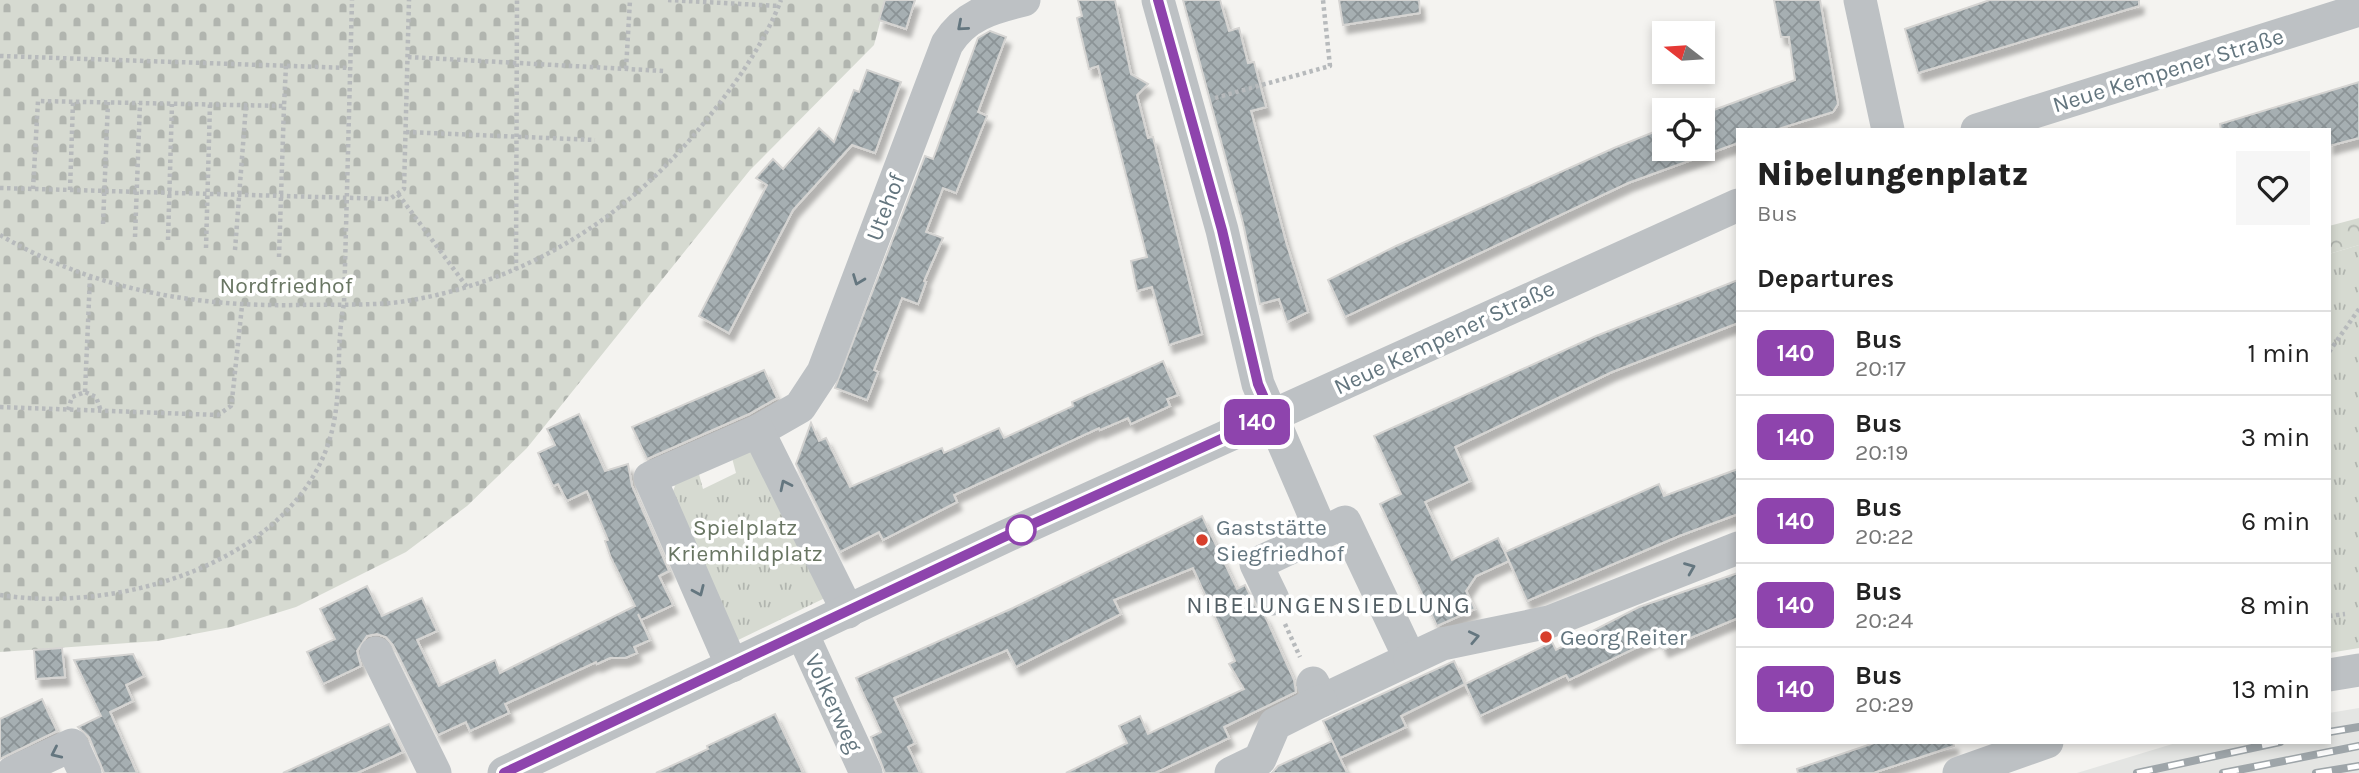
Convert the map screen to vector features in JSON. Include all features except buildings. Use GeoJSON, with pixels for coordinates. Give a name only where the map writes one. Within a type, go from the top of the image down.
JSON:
{"type":"FeatureCollection","features":[{"type":"Feature","properties":{"kind":"street","name":"Utehof"},"geometry":{"type":"LineString","coordinates":[[732,666],[650,478],[758,431],[800,407],[823,372],[947,44],[958,26],[984,10],[1024,0]]}},
{"type":"Feature","properties":{"kind":"street"},"geometry":{"type":"LineString","coordinates":[[1158,0],[1222,230],[1258,384],[1322,533]]}},
{"type":"Feature","properties":{"kind":"street"},"geometry":{"type":"LineString","coordinates":[[1860,0],[1888,128]]}},
{"type":"Feature","properties":{"kind":"street","name":"Neue Kempener Straße"},"geometry":{"type":"LineString","coordinates":[[1983,128],[2359,10]]}},
{"type":"Feature","properties":{"kind":"street","name":"Neue Kempener Straße"},"geometry":{"type":"LineString","coordinates":[[504,773],[1272,416],[1736,206]]}},
{"type":"Feature","properties":{"kind":"street"},"geometry":{"type":"LineString","coordinates":[[758,431],[848,612]]}},
{"type":"Feature","properties":{"kind":"street"},"geometry":{"type":"LineString","coordinates":[[1273,598],[1256,564],[1345,522],[1410,659]]}},
{"type":"Feature","properties":{"kind":"street"},"geometry":{"type":"LineString","coordinates":[[1231,773],[1264,766],[1275,724],[1317,692],[1410,659],[1442,644],[1549,622],[1736,549]]}},
{"type":"Feature","properties":{"kind":"street","name":"Volkerweg"},"geometry":{"type":"LineString","coordinates":[[802,633],[866,773]]}},
{"type":"Feature","properties":{"kind":"street"},"geometry":{"type":"LineString","coordinates":[[376,653],[435,773]]}},
{"type":"Feature","properties":{"kind":"street"},"geometry":{"type":"LineString","coordinates":[[2331,675],[2359,670]]}},
{"type":"Feature","properties":{"kind":"street"},"geometry":{"type":"LineString","coordinates":[[1959,773],[2041,744]]}},
{"type":"Feature","properties":{"kind":"street"},"geometry":{"type":"LineString","coordinates":[[12,773],[72,746],[85,773]]}},
{"type":"Feature","properties":{"kind":"path"},"geometry":{"type":"LineString","coordinates":[[0,595],[52,600],[87,598],[147,585],[218,559],[275,524],[309,483],[332,431],[340,397],[338,344],[344,304],[352,0]]}},
{"type":"Feature","properties":{"kind":"path"},"geometry":{"type":"LineString","coordinates":[[0,188],[390,200],[404,189],[409,0]]}},
{"type":"Feature","properties":{"kind":"path"},"geometry":{"type":"LineString","coordinates":[[516,270],[517,0]]}},
{"type":"Feature","properties":{"kind":"path"},"geometry":{"type":"LineString","coordinates":[[626,69],[630,0]]}},
{"type":"Feature","properties":{"kind":"path"},"geometry":{"type":"LineString","coordinates":[[0,235],[51,262],[90,277],[171,298],[242,305],[398,302],[467,287],[516,270],[569,244],[618,210],[662,171],[720,104],[754,51],[780,3],[668,0]]}},
{"type":"Feature","properties":{"kind":"path"},"geometry":{"type":"LineString","coordinates":[[1188,106],[1330,66],[1323,0]]}},
{"type":"Feature","properties":{"kind":"path"},"geometry":{"type":"LineString","coordinates":[[0,55],[350,68]]}},
{"type":"Feature","properties":{"kind":"path"},"geometry":{"type":"LineString","coordinates":[[408,57],[664,71]]}},
{"type":"Feature","properties":{"kind":"path"},"geometry":{"type":"LineString","coordinates":[[279,257],[286,66]]}},
{"type":"Feature","properties":{"kind":"path"},"geometry":{"type":"LineString","coordinates":[[33,189],[38,101],[284,106]]}},
{"type":"Feature","properties":{"kind":"path"},"geometry":{"type":"LineString","coordinates":[[70,190],[72,102]]}},
{"type":"Feature","properties":{"kind":"path"},"geometry":{"type":"LineString","coordinates":[[103,224],[108,102]]}},
{"type":"Feature","properties":{"kind":"path"},"geometry":{"type":"LineString","coordinates":[[135,237],[140,103]]}},
{"type":"Feature","properties":{"kind":"path"},"geometry":{"type":"LineString","coordinates":[[168,240],[172,104]]}},
{"type":"Feature","properties":{"kind":"path"},"geometry":{"type":"LineString","coordinates":[[206,248],[210,104]]}},
{"type":"Feature","properties":{"kind":"path"},"geometry":{"type":"LineString","coordinates":[[235,250],[246,105]]}},
{"type":"Feature","properties":{"kind":"path"},"geometry":{"type":"LineString","coordinates":[[405,132],[595,139]]}},
{"type":"Feature","properties":{"kind":"path"},"geometry":{"type":"LineString","coordinates":[[398,194],[467,287]]}},
{"type":"Feature","properties":{"kind":"path"},"geometry":{"type":"LineString","coordinates":[[85,392],[90,277]]}},
{"type":"Feature","properties":{"kind":"path"},"geometry":{"type":"LineString","coordinates":[[0,407],[218,415],[230,406],[232,400],[242,305]]}},
{"type":"Feature","properties":{"kind":"path"},"geometry":{"type":"LineString","coordinates":[[2331,349],[2359,309]]}},
{"type":"Feature","properties":{"kind":"path"},"geometry":{"type":"LineString","coordinates":[[68,410],[72,397],[85,392],[96,397],[101,411]]}},
{"type":"Feature","properties":{"kind":"path"},"geometry":{"type":"LineString","coordinates":[[1273,598],[1317,692]]}},
{"type":"Feature","properties":{"kind":"path"},"geometry":{"type":"LineString","coordinates":[[2331,616],[2345,614]]}},
{"type":"Feature","properties":{"kind":"shaded area"},"geometry":{"type":"Polygon","coordinates":[[[2359,708],[2359,773],[2077,773],[2172,744],[2331,744],[2331,713],[2359,708]]]}},
{"type":"Feature","properties":{"kind":"green space","name":"Nordfriedhof"},"geometry":{"type":"Polygon","coordinates":[[[0,0],[886,0],[874,45],[750,170],[527,448],[467,506],[406,552],[296,607],[231,627],[157,641],[0,652],[0,0]]]}},
{"type":"Feature","properties":{"kind":"green space"},"geometry":{"type":"Polygon","coordinates":[[[2359,218],[2359,245],[2331,253],[2331,225],[2359,218]]]}},
{"type":"Feature","properties":{"kind":"green space"},"geometry":{"type":"Polygon","coordinates":[[[2359,245],[2359,648],[2331,653],[2331,253],[2359,245]]]}},
{"type":"Feature","properties":{"kind":"green space","name":"Spielplatz Kriemhildplatz"},"geometry":{"type":"Polygon","coordinates":[[[751,448],[827,597],[734,642],[673,491],[675,486],[671,484],[697,467],[703,489],[736,473],[732,458],[751,448]]]}},
{"type":"Feature","properties":{"kind":"railway"},"geometry":{"type":"LineString","coordinates":[[2331,732],[2359,727]]}},
{"type":"Feature","properties":{"kind":"railway"},"geometry":{"type":"LineString","coordinates":[[2137,773],[2271,744]]}},
{"type":"Feature","properties":{"kind":"railway"},"geometry":{"type":"LineString","coordinates":[[2223,773],[2359,746]]}},
{"type":"Feature","properties":{"kind":"railway"},"geometry":{"type":"LineString","coordinates":[[2316,773],[2359,766]]}},
{"type":"Feature","properties":{"kind":"bus line","name":"140"},"geometry":{"type":"LineString","coordinates":[[504,773],[1004,537],[1272,416],[1258,384],[1222,230],[1158,0]]}},
{"type":"Feature","properties":{"kind":"place","name":"Gaststätte Siegfriedhof"},"geometry":{"type":"Point","coordinates":[1202,540]}},
{"type":"Feature","properties":{"kind":"place","name":"Georg Reiter"},"geometry":{"type":"Point","coordinates":[1546,637]}},
{"type":"Feature","properties":{"kind":"district","name":"NIBELUNGENSIEDLUNG"},"geometry":{"type":"Point","coordinates":[1329,605]}}]}
